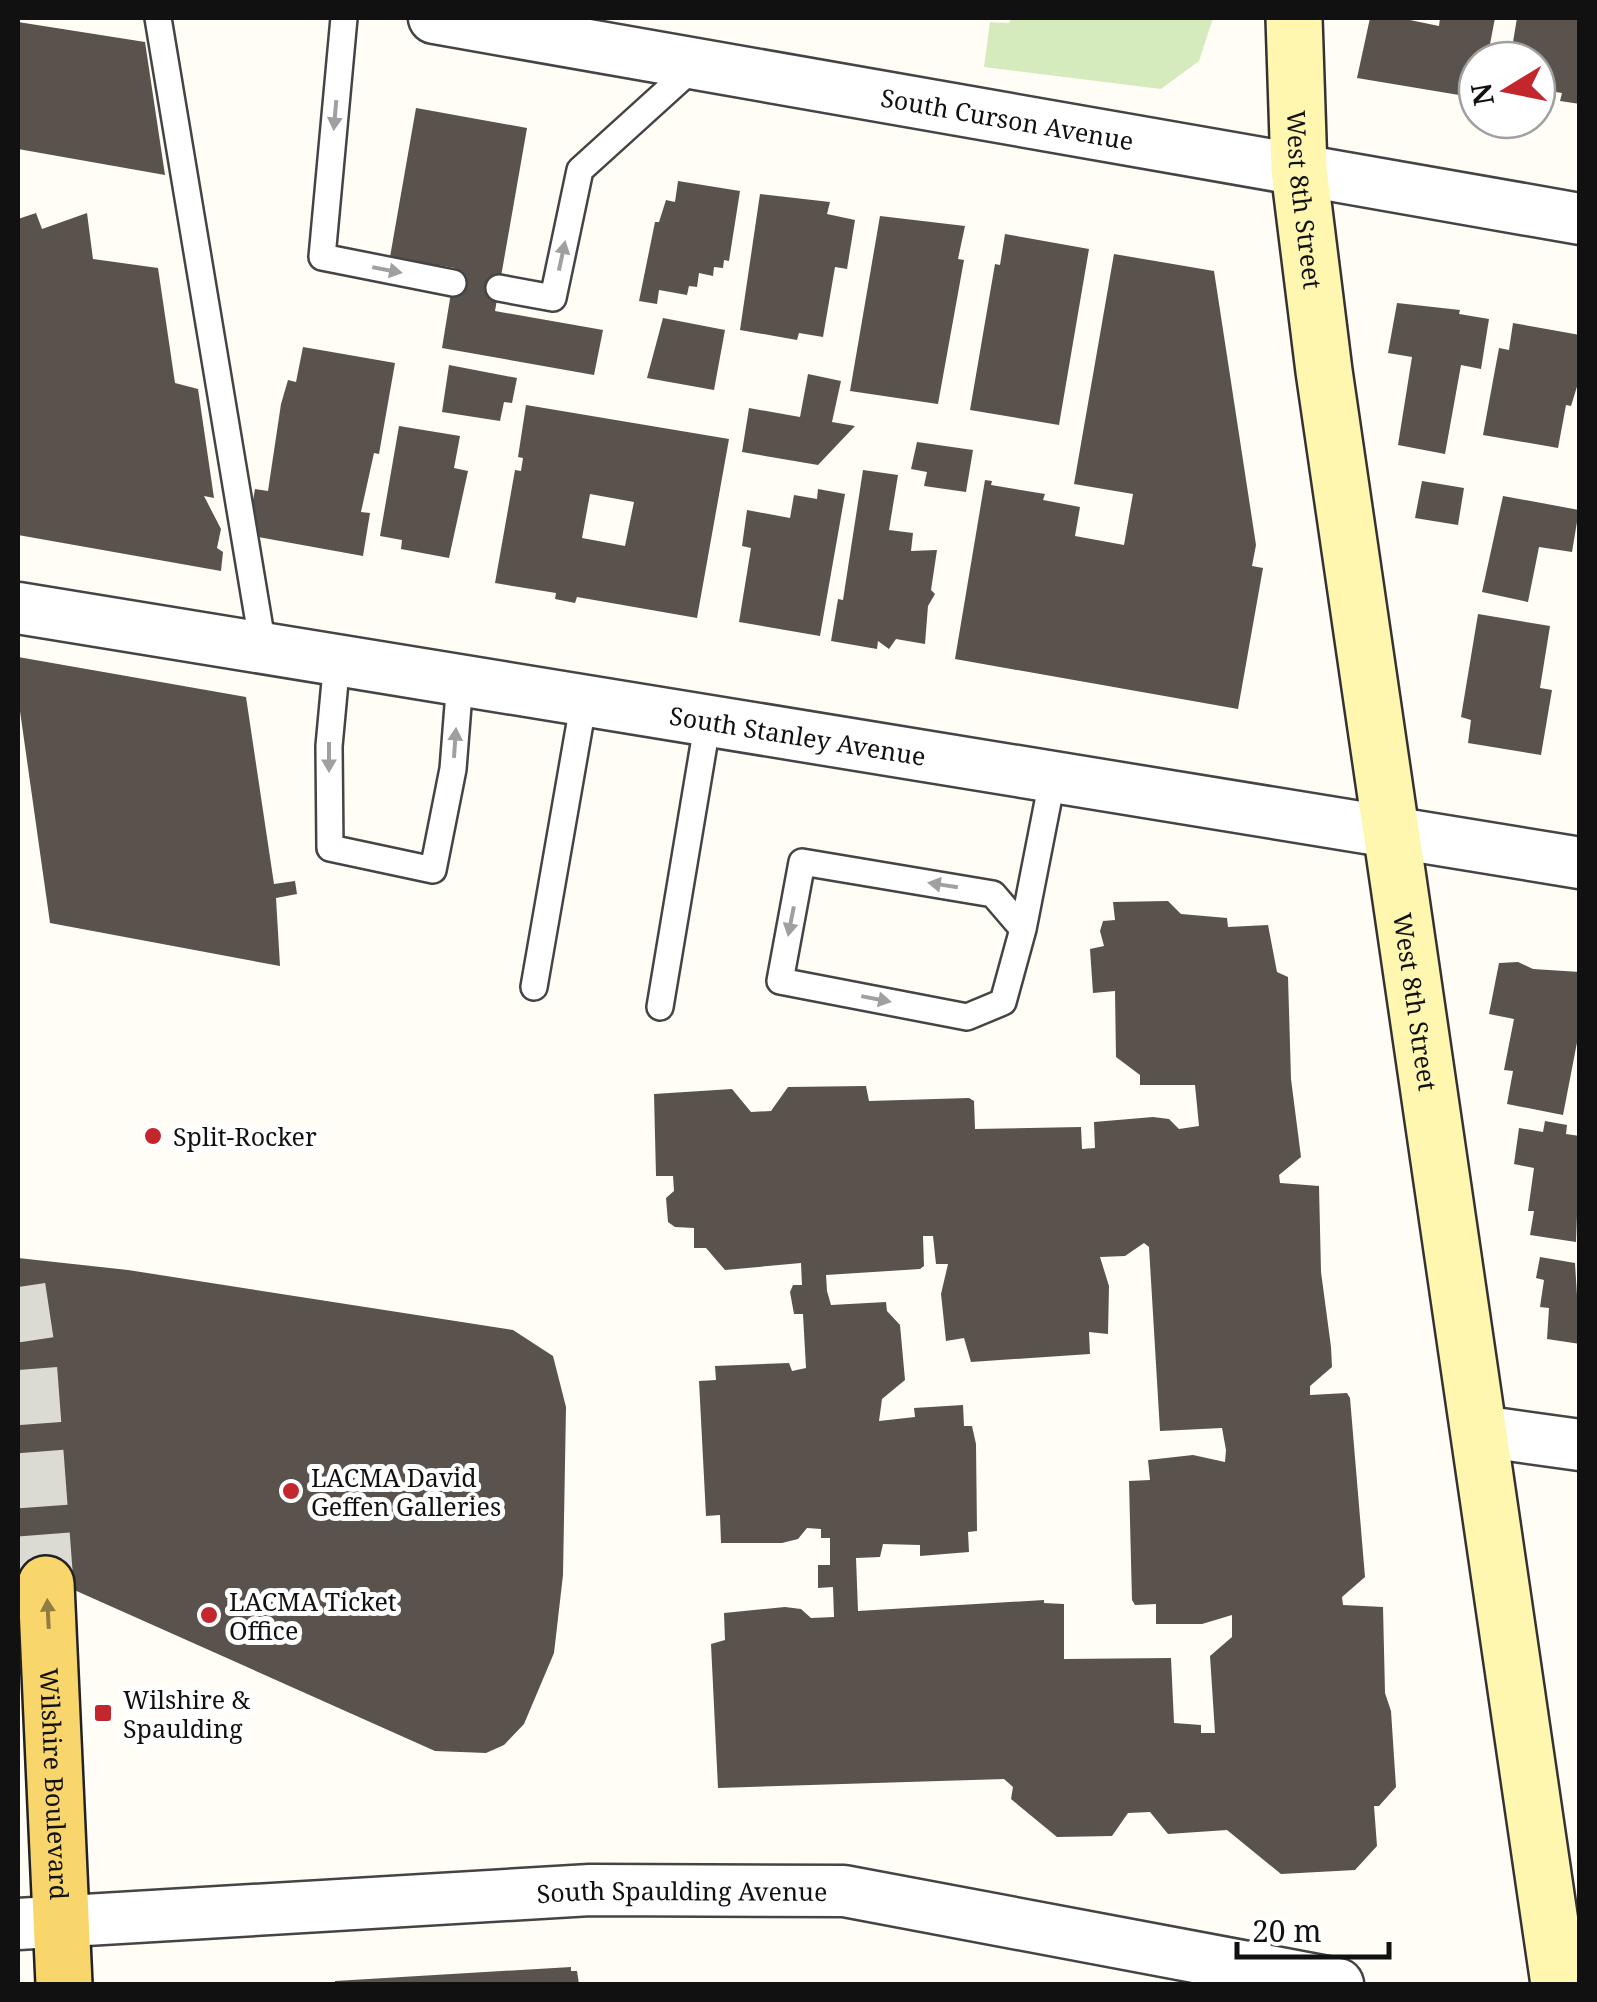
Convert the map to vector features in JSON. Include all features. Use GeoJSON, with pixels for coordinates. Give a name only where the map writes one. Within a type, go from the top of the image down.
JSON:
{"type":"FeatureCollection","features":[{"type":"Feature","properties":{"kind":"main road","name":"Wilshire Boulevard"},"geometry":{"type":"LineString","coordinates":[[46,1584],[39,1923],[64,1984]]}},
{"type":"Feature","properties":{"kind":"street","name":"South Curson Avenue"},"geometry":{"type":"LineString","coordinates":[[434,18],[1580,220]]}},
{"type":"Feature","properties":{"kind":"street","name":"West 8th Street"},"geometry":{"type":"LineString","coordinates":[[1294,18],[1299,170],[1559,1984]]}},
{"type":"Feature","properties":{"kind":"street","name":"South Stanley Avenue"},"geometry":{"type":"LineString","coordinates":[[18,608],[1580,863]]}},
{"type":"Feature","properties":{"kind":"street"},"geometry":{"type":"LineString","coordinates":[[1480,1431],[1580,1445]]}},
{"type":"Feature","properties":{"kind":"street","name":"South Spaulding Avenue"},"geometry":{"type":"LineString","coordinates":[[39,1923],[590,1890],[844,1892],[1338,1984]]}},
{"type":"Feature","properties":{"kind":"lane"},"geometry":{"type":"LineString","coordinates":[[158,18],[263,647]]}},
{"type":"Feature","properties":{"kind":"lane"},"geometry":{"type":"LineString","coordinates":[[344,18],[322,258],[452,283]]}},
{"type":"Feature","properties":{"kind":"lane"},"geometry":{"type":"LineString","coordinates":[[499,288],[553,298],[580,170],[697,64]]}},
{"type":"Feature","properties":{"kind":"lane"},"geometry":{"type":"LineString","coordinates":[[338,660],[328,746],[330,848],[433,870],[453,769],[460,680]]}},
{"type":"Feature","properties":{"kind":"lane"},"geometry":{"type":"LineString","coordinates":[[534,987],[584,700]]}},
{"type":"Feature","properties":{"kind":"lane"},"geometry":{"type":"LineString","coordinates":[[660,1008],[708,720]]}},
{"type":"Feature","properties":{"kind":"lane"},"geometry":{"type":"LineString","coordinates":[[1023,929],[993,894],[802,862],[780,980],[967,1017],[1002,1002],[1023,929],[1053,776]]}},
{"type":"Feature","properties":{"kind":"green space"},"geometry":{"type":"Polygon","coordinates":[[[1011,18],[1213,18],[1199,61],[1161,89],[984,67],[990,22],[1009,23],[1011,18]]]}},
{"type":"Feature","properties":{"kind":"building"},"geometry":{"type":"Polygon","coordinates":[[[1370,18],[1400,18],[1439,26],[1440,18],[1495,18],[1491,40],[1457,40],[1457,95],[1357,78],[1370,18]]]}},
{"type":"Feature","properties":{"kind":"building"},"geometry":{"type":"Polygon","coordinates":[[[1517,18],[1580,18],[1580,104],[1560,101],[1557,40],[1513,40],[1517,18]]]}},
{"type":"Feature","properties":{"kind":"building"},"geometry":{"type":"Polygon","coordinates":[[[18,22],[145,42],[165,175],[18,149],[18,22]]]}},
{"type":"Feature","properties":{"kind":"building"},"geometry":{"type":"Polygon","coordinates":[[[416,108],[527,128],[495,311],[603,330],[594,375],[442,348],[455,268],[390,257],[416,108]]]}},
{"type":"Feature","properties":{"kind":"building"},"geometry":{"type":"Polygon","coordinates":[[[678,181],[740,191],[729,261],[724,260],[723,268],[714,267],[713,276],[699,273],[697,287],[689,286],[687,295],[659,290],[657,304],[639,301],[655,222],[659,222],[666,200],[675,202],[678,181]]]}},
{"type":"Feature","properties":{"kind":"building"},"geometry":{"type":"Polygon","coordinates":[[[760,194],[830,202],[827,214],[855,220],[847,269],[835,267],[823,337],[799,333],[797,340],[740,330],[760,194]]]}},
{"type":"Feature","properties":{"kind":"building"},"geometry":{"type":"Polygon","coordinates":[[[36,213],[42,229],[87,213],[93,259],[158,268],[175,383],[198,389],[214,498],[204,496],[221,529],[217,548],[223,552],[221,571],[18,535],[18,219],[36,213]]]}},
{"type":"Feature","properties":{"kind":"building"},"geometry":{"type":"Polygon","coordinates":[[[880,216],[965,226],[958,259],[964,260],[938,404],[850,391],[880,216]]]}},
{"type":"Feature","properties":{"kind":"building"},"geometry":{"type":"Polygon","coordinates":[[[1005,234],[1089,249],[1059,425],[970,410],[995,264],[1000,265],[1005,234]]]}},
{"type":"Feature","properties":{"kind":"building"},"geometry":{"type":"Polygon","coordinates":[[[1114,254],[1214,271],[1256,545],[1252,566],[1263,568],[1238,709],[955,659],[985,480],[992,481],[991,485],[1045,494],[1043,500],[1080,507],[1075,536],[1124,545],[1133,494],[1074,484],[1114,254]]]}},
{"type":"Feature","properties":{"kind":"building"},"geometry":{"type":"Polygon","coordinates":[[[1397,303],[1460,310],[1459,314],[1489,319],[1481,369],[1461,365],[1445,454],[1398,445],[1412,357],[1388,353],[1397,303]]]}},
{"type":"Feature","properties":{"kind":"building"},"geometry":{"type":"Polygon","coordinates":[[[663,318],[725,330],[714,390],[647,378],[663,318]]]}},
{"type":"Feature","properties":{"kind":"building"},"geometry":{"type":"Polygon","coordinates":[[[1513,323],[1580,335],[1580,377],[1571,406],[1566,405],[1558,448],[1483,435],[1499,348],[1509,350],[1513,323]]]}},
{"type":"Feature","properties":{"kind":"building"},"geometry":{"type":"Polygon","coordinates":[[[303,347],[395,363],[379,454],[374,453],[361,512],[370,513],[363,556],[247,535],[255,489],[268,491],[281,404],[288,380],[296,382],[303,347]]]}},
{"type":"Feature","properties":{"kind":"building"},"geometry":{"type":"Polygon","coordinates":[[[449,365],[517,378],[512,403],[504,402],[500,421],[442,412],[449,365]]]}},
{"type":"Feature","properties":{"kind":"building"},"geometry":{"type":"Polygon","coordinates":[[[808,374],[841,381],[832,422],[855,426],[818,465],[742,452],[749,408],[800,417],[808,374]]]}},
{"type":"Feature","properties":{"kind":"building"},"geometry":{"type":"Polygon","coordinates":[[[526,405],[729,439],[697,618],[577,597],[575,603],[555,599],[556,593],[495,583],[515,470],[521,471],[523,458],[518,457],[526,405]],[[590,494],[582,538],[625,546],[634,502],[590,494]]]}},
{"type":"Feature","properties":{"kind":"building"},"geometry":{"type":"Polygon","coordinates":[[[399,426],[460,436],[454,468],[468,471],[449,558],[401,549],[402,540],[380,536],[399,426]]]}},
{"type":"Feature","properties":{"kind":"building"},"geometry":{"type":"Polygon","coordinates":[[[917,442],[973,450],[966,492],[924,486],[927,472],[911,469],[917,442]]]}},
{"type":"Feature","properties":{"kind":"building"},"geometry":{"type":"Polygon","coordinates":[[[863,470],[898,475],[889,530],[913,533],[911,551],[937,550],[931,590],[935,594],[928,606],[925,644],[896,639],[889,649],[878,641],[877,649],[831,641],[838,599],[843,600],[863,470]]]}},
{"type":"Feature","properties":{"kind":"building"},"geometry":{"type":"Polygon","coordinates":[[[1422,481],[1464,488],[1458,525],[1415,518],[1422,481]]]}},
{"type":"Feature","properties":{"kind":"building"},"geometry":{"type":"Polygon","coordinates":[[[818,489],[845,494],[820,636],[739,622],[751,548],[742,546],[747,510],[790,518],[794,495],[817,499],[818,489]]]}},
{"type":"Feature","properties":{"kind":"building"},"geometry":{"type":"Polygon","coordinates":[[[1503,496],[1579,510],[1572,552],[1539,547],[1528,602],[1482,592],[1503,496]]]}},
{"type":"Feature","properties":{"kind":"building"},"geometry":{"type":"Polygon","coordinates":[[[1478,614],[1550,626],[1540,688],[1552,690],[1541,755],[1468,743],[1471,720],[1461,717],[1478,614]]]}},
{"type":"Feature","properties":{"kind":"building"},"geometry":{"type":"Polygon","coordinates":[[[18,657],[246,697],[274,884],[295,881],[297,894],[276,898],[280,966],[50,923],[18,697],[18,657]]]}},
{"type":"Feature","properties":{"kind":"building"},"geometry":{"type":"Polygon","coordinates":[[[1168,901],[1181,914],[1227,918],[1228,927],[1268,925],[1277,972],[1288,977],[1291,1079],[1301,1157],[1279,1175],[1280,1183],[1319,1186],[1321,1272],[1332,1367],[1310,1386],[1310,1395],[1347,1393],[1350,1398],[1365,1577],[1342,1597],[1343,1605],[1383,1607],[1385,1693],[1391,1711],[1396,1787],[1379,1806],[1374,1806],[1377,1846],[1355,1870],[1281,1874],[1227,1830],[1168,1834],[1150,1812],[1128,1813],[1112,1836],[1057,1837],[1011,1799],[1013,1787],[1004,1779],[718,1788],[711,1644],[725,1640],[724,1613],[785,1607],[801,1609],[811,1618],[834,1617],[833,1587],[818,1588],[818,1565],[830,1565],[830,1538],[821,1538],[821,1529],[807,1528],[798,1539],[782,1543],[721,1543],[720,1515],[706,1516],[699,1381],[716,1380],[715,1366],[789,1363],[792,1371],[806,1368],[803,1314],[794,1314],[790,1292],[793,1285],[802,1285],[801,1263],[725,1270],[706,1248],[694,1248],[694,1228],[675,1227],[668,1222],[666,1198],[674,1191],[673,1176],[656,1176],[654,1094],[732,1089],[751,1112],[771,1111],[788,1087],[866,1086],[869,1101],[969,1098],[974,1101],[975,1129],[1081,1127],[1082,1149],[1095,1148],[1094,1122],[1153,1117],[1169,1119],[1179,1129],[1199,1126],[1195,1085],[1140,1085],[1140,1075],[1116,1057],[1115,991],[1093,993],[1090,949],[1104,946],[1100,931],[1103,921],[1115,920],[1113,902],[1168,901]],[[923,1236],[924,1266],[920,1269],[826,1275],[827,1291],[831,1305],[886,1302],[887,1311],[900,1325],[905,1380],[882,1399],[879,1421],[915,1417],[914,1408],[963,1405],[964,1426],[972,1426],[976,1444],[977,1531],[968,1532],[969,1552],[920,1556],[920,1545],[883,1544],[880,1557],[856,1558],[858,1611],[1044,1600],[1064,1604],[1064,1659],[1171,1658],[1174,1723],[1201,1725],[1201,1733],[1215,1733],[1210,1656],[1232,1637],[1232,1615],[1202,1624],[1156,1624],[1156,1604],[1135,1605],[1132,1600],[1129,1481],[1150,1480],[1148,1460],[1193,1455],[1225,1462],[1226,1450],[1222,1428],[1160,1431],[1149,1247],[1144,1243],[1125,1256],[1100,1257],[1109,1286],[1108,1334],[1089,1332],[1090,1354],[971,1362],[964,1338],[946,1341],[941,1294],[948,1264],[936,1264],[933,1236],[923,1236]]]}},
{"type":"Feature","properties":{"kind":"building"},"geometry":{"type":"Polygon","coordinates":[[[1518,962],[1533,969],[1580,972],[1580,1027],[1563,1115],[1507,1104],[1513,1071],[1504,1070],[1514,1019],[1489,1014],[1499,963],[1518,962]]]}},
{"type":"Feature","properties":{"kind":"building"},"geometry":{"type":"Polygon","coordinates":[[[1545,1121],[1567,1125],[1566,1134],[1580,1136],[1576,1242],[1530,1235],[1534,1211],[1528,1211],[1534,1168],[1514,1164],[1519,1128],[1543,1132],[1545,1121]]]}},
{"type":"Feature","properties":{"kind":"building"},"geometry":{"type":"Polygon","coordinates":[[[1540,1257],[1575,1263],[1580,1344],[1547,1339],[1549,1308],[1540,1307],[1544,1280],[1536,1278],[1540,1257]]]}},
{"type":"Feature","properties":{"kind":"building","name":"LACMA David Geffen Galleries"},"geometry":{"type":"Polygon","coordinates":[[[18,1258],[128,1270],[513,1330],[553,1356],[566,1407],[563,1575],[554,1653],[524,1724],[504,1745],[486,1753],[435,1751],[72,1589],[18,1582],[18,1258]]]}},
{"type":"Feature","properties":{"kind":"building"},"geometry":{"type":"Polygon","coordinates":[[[571,1967],[571,1971],[577,1971],[579,1984],[335,1984],[335,1981],[571,1967]]]}},
{"type":"Feature","properties":{"kind":"tunnel"},"geometry":{"type":"LineString","coordinates":[[18,1287],[29,1360],[46,1584]]}},
{"type":"Feature","properties":{"kind":"place","name":"Split-Rocker"},"geometry":{"type":"Point","coordinates":[153,1136]}},
{"type":"Feature","properties":{"kind":"place","name":"LACMA David Geffen Galleries"},"geometry":{"type":"Point","coordinates":[291,1491]}},
{"type":"Feature","properties":{"kind":"place","name":"LACMA Ticket Office"},"geometry":{"type":"Point","coordinates":[209,1615]}},
{"type":"Feature","properties":{"kind":"place","name":"Wilshire & Spaulding"},"geometry":{"type":"Point","coordinates":[103,1713]}}]}
